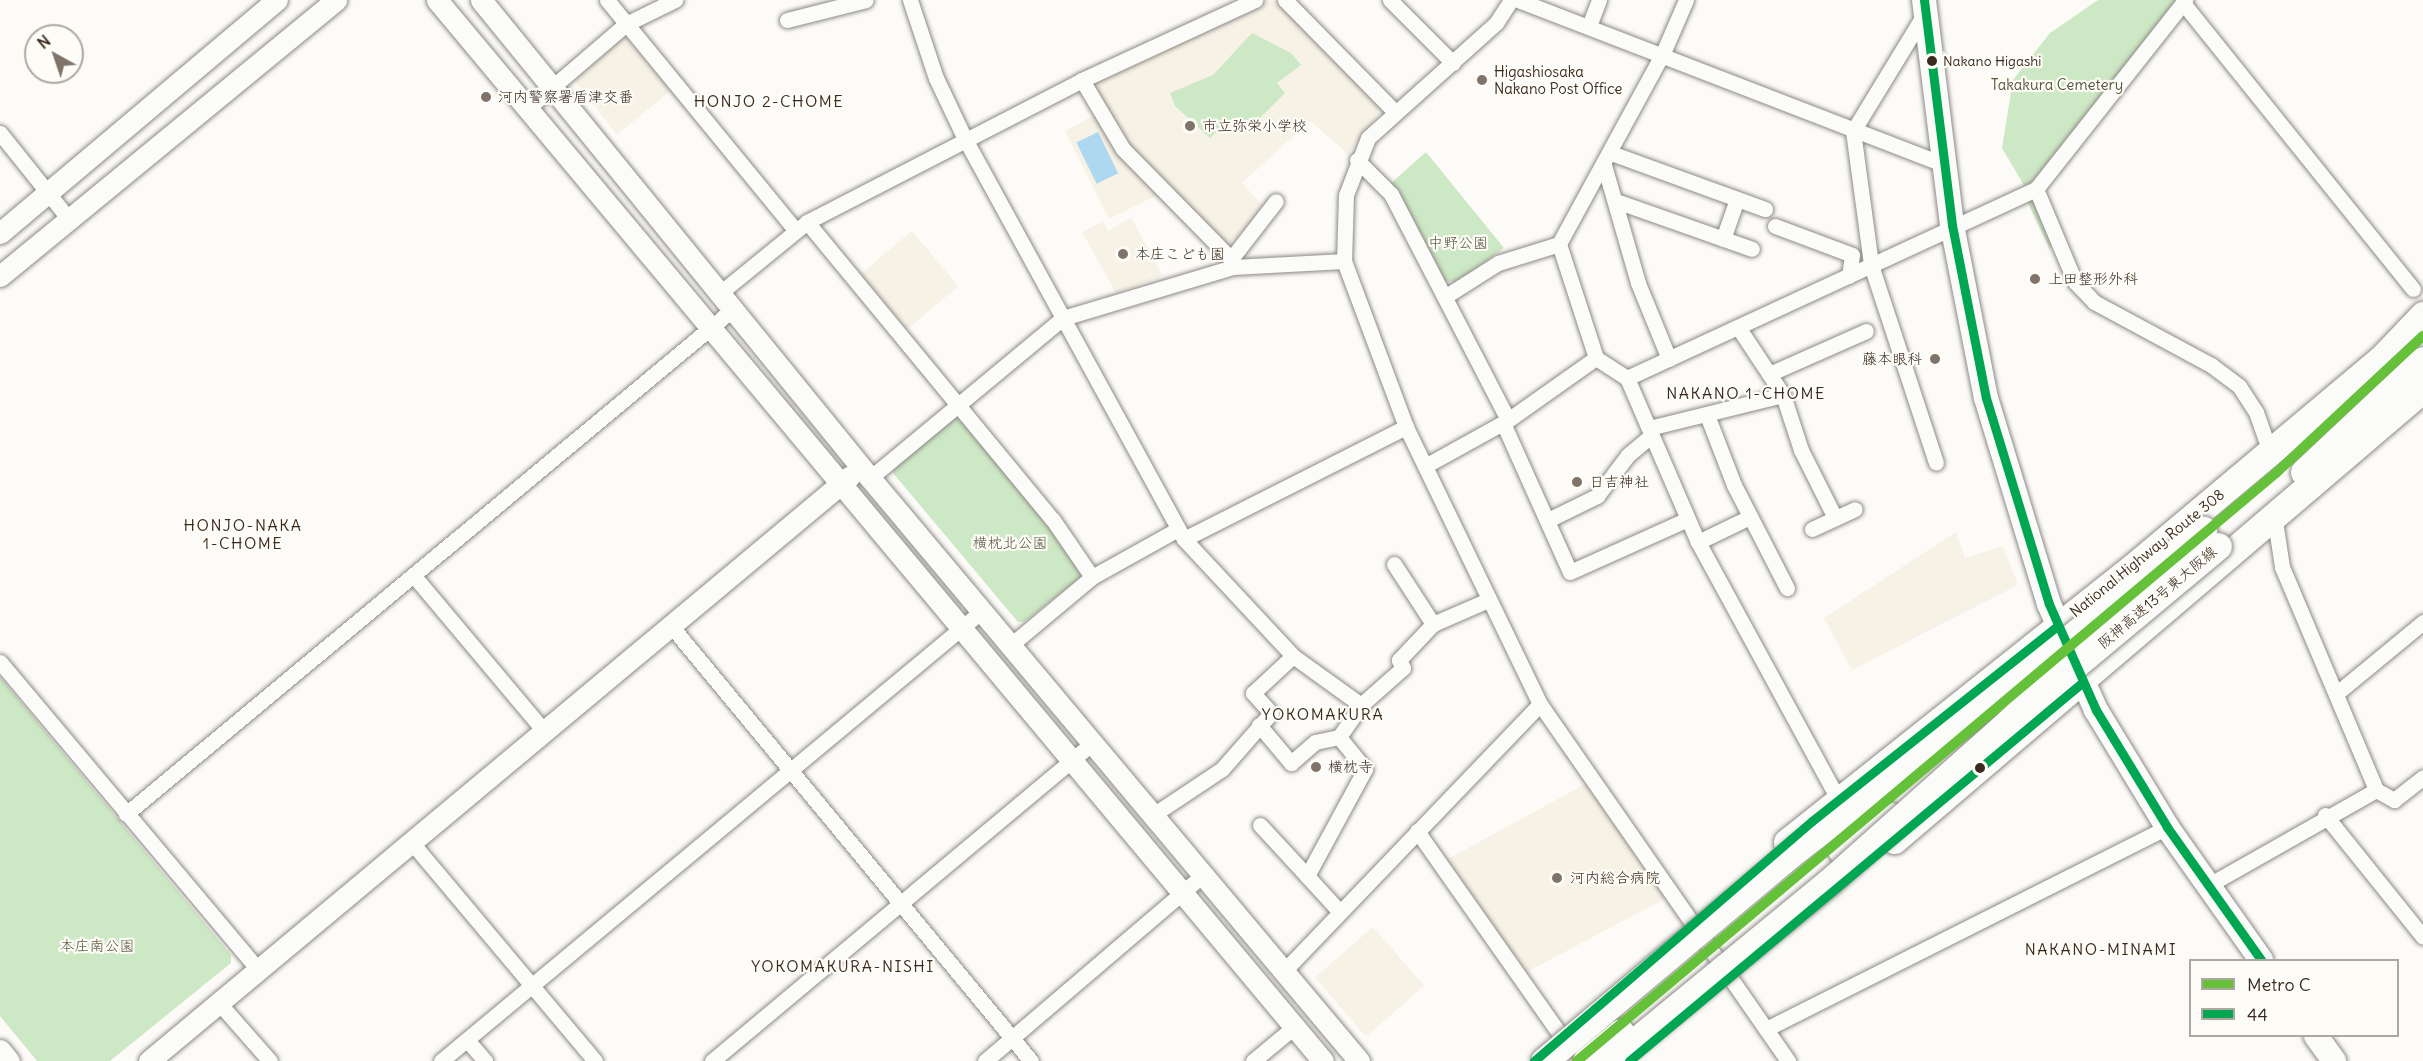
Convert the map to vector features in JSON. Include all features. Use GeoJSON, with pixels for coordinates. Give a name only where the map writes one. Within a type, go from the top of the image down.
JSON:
{"type":"FeatureCollection","features":[{"type":"Feature","properties":{"kind":"highway","name":"National Highway Route 308"},"geometry":{"type":"LineString","coordinates":[[1534,1061],[1564,1049],[1693,924],[1838,799],[1964,704],[2270,452],[2381,359],[2423,315]]}},
{"type":"Feature","properties":{"kind":"highway","name":"阪神高速13号東大阪線"},"geometry":{"type":"LineString","coordinates":[[1544,1061],[1797,849],[1999,696],[2203,530],[2423,330]]}},
{"type":"Feature","properties":{"kind":"highway","name":"阪神高速13号東大阪線"},"geometry":{"type":"LineString","coordinates":[[1611,1061],[1829,882],[2032,701],[2328,451],[2423,360]]}},
{"type":"Feature","properties":{"kind":"highway"},"geometry":{"type":"LineString","coordinates":[[1629,1061],[2275,521],[2423,390]]}},
{"type":"Feature","properties":{"kind":"highway"},"geometry":{"type":"LineString","coordinates":[[1586,1061],[1837,845],[1964,704]]}},
{"type":"Feature","properties":{"kind":"highway"},"geometry":{"type":"LineString","coordinates":[[1564,1049],[1837,845],[2023,732]]}},
{"type":"Feature","properties":{"kind":"main road"},"geometry":{"type":"LineString","coordinates":[[1925,6],[1952,225],[2002,462],[2057,626],[2083,682],[2167,827],[2260,959]]}},
{"type":"Feature","properties":{"kind":"main road"},"geometry":{"type":"LineString","coordinates":[[2317,1037],[2334,1061]]}},
{"type":"Feature","properties":{"kind":"street"},"geometry":{"type":"LineString","coordinates":[[0,232],[277,0]]}},
{"type":"Feature","properties":{"kind":"street"},"geometry":{"type":"LineString","coordinates":[[0,276],[336,0]]}},
{"type":"Feature","properties":{"kind":"street"},"geometry":{"type":"LineString","coordinates":[[437,0],[838,486],[962,628],[1071,762],[1323,1061]]}},
{"type":"Feature","properties":{"kind":"street"},"geometry":{"type":"LineString","coordinates":[[481,0],[551,89],[866,472],[1359,1061]]}},
{"type":"Feature","properties":{"kind":"street"},"geometry":{"type":"LineString","coordinates":[[607,0],[958,404],[1092,577]]}},
{"type":"Feature","properties":{"kind":"street"},"geometry":{"type":"LineString","coordinates":[[528,108],[626,24],[675,0]]}},
{"type":"Feature","properties":{"kind":"street"},"geometry":{"type":"LineString","coordinates":[[787,20],[866,0]]}},
{"type":"Feature","properties":{"kind":"street"},"geometry":{"type":"LineString","coordinates":[[910,0],[936,78],[965,139],[1181,534],[1293,656],[1361,705]]}},
{"type":"Feature","properties":{"kind":"street"},"geometry":{"type":"LineString","coordinates":[[126,814],[709,329],[727,301],[801,226],[1082,80],[1255,0]]}},
{"type":"Feature","properties":{"kind":"street"},"geometry":{"type":"LineString","coordinates":[[1285,0],[1394,111]]}},
{"type":"Feature","properties":{"kind":"street"},"geometry":{"type":"LineString","coordinates":[[1390,0],[1453,63]]}},
{"type":"Feature","properties":{"kind":"street"},"geometry":{"type":"LineString","coordinates":[[1589,26],[1599,0]]}},
{"type":"Feature","properties":{"kind":"street"},"geometry":{"type":"LineString","coordinates":[[1446,296],[1498,262],[1560,244],[1608,159],[1663,53],[1686,0]]}},
{"type":"Feature","properties":{"kind":"street"},"geometry":{"type":"LineString","coordinates":[[1788,1061],[1540,704],[1486,601],[1406,427],[1344,261],[1346,195],[1357,160],[1368,138],[1394,111],[1453,63],[1510,1],[1663,53],[1854,131],[1943,164]]}},
{"type":"Feature","properties":{"kind":"street"},"geometry":{"type":"LineString","coordinates":[[1627,378],[1849,276],[1952,225],[2036,189],[2184,2],[2413,289]]}},
{"type":"Feature","properties":{"kind":"street"},"geometry":{"type":"LineString","coordinates":[[1925,6],[1854,131],[1871,265],[1936,463]]}},
{"type":"Feature","properties":{"kind":"street"},"geometry":{"type":"LineString","coordinates":[[1082,80],[1123,149],[1232,263]]}},
{"type":"Feature","properties":{"kind":"street"},"geometry":{"type":"LineString","coordinates":[[0,133],[69,219]]}},
{"type":"Feature","properties":{"kind":"street"},"geometry":{"type":"LineString","coordinates":[[1608,159],[1765,209]]}},
{"type":"Feature","properties":{"kind":"street"},"geometry":{"type":"LineString","coordinates":[[1608,159],[1616,201],[1638,283],[1669,359]]}},
{"type":"Feature","properties":{"kind":"street"},"geometry":{"type":"LineString","coordinates":[[1357,160],[1391,194],[1446,296],[1505,421],[1570,572],[1688,519]]}},
{"type":"Feature","properties":{"kind":"street"},"geometry":{"type":"LineString","coordinates":[[2036,189],[2075,282],[2101,307],[2211,365],[2239,387],[2256,412],[2270,452]]}},
{"type":"Feature","properties":{"kind":"street"},"geometry":{"type":"LineString","coordinates":[[1723,238],[1737,199]]}},
{"type":"Feature","properties":{"kind":"street"},"geometry":{"type":"LineString","coordinates":[[1232,263],[1276,201]]}},
{"type":"Feature","properties":{"kind":"street"},"geometry":{"type":"LineString","coordinates":[[1616,201],[1752,249]]}},
{"type":"Feature","properties":{"kind":"street"},"geometry":{"type":"LineString","coordinates":[[1775,226],[1852,255],[1849,276]]}},
{"type":"Feature","properties":{"kind":"street"},"geometry":{"type":"LineString","coordinates":[[1560,244],[1596,358],[1627,378],[1698,542],[1838,799]]}},
{"type":"Feature","properties":{"kind":"street"},"geometry":{"type":"LineString","coordinates":[[149,1061],[412,844],[838,486],[866,472],[958,404],[1063,318],[1232,263],[1344,261]]}},
{"type":"Feature","properties":{"kind":"street"},"geometry":{"type":"LineString","coordinates":[[1738,327],[1783,395],[1801,450],[1835,518]]}},
{"type":"Feature","properties":{"kind":"street"},"geometry":{"type":"LineString","coordinates":[[1769,374],[1866,331]]}},
{"type":"Feature","properties":{"kind":"street"},"geometry":{"type":"LineString","coordinates":[[1425,466],[1505,421],[1596,358]]}},
{"type":"Feature","properties":{"kind":"street"},"geometry":{"type":"LineString","coordinates":[[1548,520],[1597,496],[1628,455],[1650,432],[1783,395]]}},
{"type":"Feature","properties":{"kind":"street"},"geometry":{"type":"LineString","coordinates":[[1707,415],[1750,518],[1787,588]]}},
{"type":"Feature","properties":{"kind":"street"},"geometry":{"type":"LineString","coordinates":[[1012,644],[1092,577],[1406,427]]}},
{"type":"Feature","properties":{"kind":"street"},"geometry":{"type":"LineString","coordinates":[[1812,529],[1855,509]]}},
{"type":"Feature","properties":{"kind":"street"},"geometry":{"type":"LineString","coordinates":[[1698,542],[1750,518]]}},
{"type":"Feature","properties":{"kind":"street"},"geometry":{"type":"LineString","coordinates":[[2275,521],[2282,567],[2376,790],[2394,800],[2423,777]]}},
{"type":"Feature","properties":{"kind":"street"},"geometry":{"type":"LineString","coordinates":[[1394,564],[1433,624]]}},
{"type":"Feature","properties":{"kind":"street"},"geometry":{"type":"LineString","coordinates":[[414,576],[544,731]]}},
{"type":"Feature","properties":{"kind":"street"},"geometry":{"type":"LineString","coordinates":[[1259,724],[1290,763],[1315,741],[1339,737],[1361,705],[1403,668],[1399,660],[1433,624],[1486,601]]}},
{"type":"Feature","properties":{"kind":"street"},"geometry":{"type":"LineString","coordinates":[[441,1061],[983,610]]}},
{"type":"Feature","properties":{"kind":"street"},"geometry":{"type":"LineString","coordinates":[[2337,693],[2423,622]]}},
{"type":"Feature","properties":{"kind":"street"},"geometry":{"type":"LineString","coordinates":[[672,627],[1031,1061]]}},
{"type":"Feature","properties":{"kind":"street"},"geometry":{"type":"LineString","coordinates":[[1153,815],[1222,769],[1271,713],[1254,693],[1293,656]]}},
{"type":"Feature","properties":{"kind":"street"},"geometry":{"type":"LineString","coordinates":[[0,662],[258,970]]}},
{"type":"Feature","properties":{"kind":"street"},"geometry":{"type":"LineString","coordinates":[[1283,972],[1540,704]]}},
{"type":"Feature","properties":{"kind":"street"},"geometry":{"type":"LineString","coordinates":[[1307,876],[1365,769],[1339,737]]}},
{"type":"Feature","properties":{"kind":"street"},"geometry":{"type":"LineString","coordinates":[[712,1061],[1093,742]]}},
{"type":"Feature","properties":{"kind":"street"},"geometry":{"type":"LineString","coordinates":[[2207,886],[2325,815],[2376,790]]}},
{"type":"Feature","properties":{"kind":"street"},"geometry":{"type":"LineString","coordinates":[[2325,815],[2420,928]]}},
{"type":"Feature","properties":{"kind":"street"},"geometry":{"type":"LineString","coordinates":[[1260,825],[1340,912]]}},
{"type":"Feature","properties":{"kind":"street"},"geometry":{"type":"LineString","coordinates":[[1766,1029],[2167,827]]}},
{"type":"Feature","properties":{"kind":"street"},"geometry":{"type":"LineString","coordinates":[[1417,831],[1564,1049]]}},
{"type":"Feature","properties":{"kind":"street"},"geometry":{"type":"LineString","coordinates":[[412,844],[595,1061]]}},
{"type":"Feature","properties":{"kind":"street"},"geometry":{"type":"LineString","coordinates":[[985,1061],[1203,875]]}},
{"type":"Feature","properties":{"kind":"street"},"geometry":{"type":"LineString","coordinates":[[219,1003],[270,1061]]}},
{"type":"Feature","properties":{"kind":"street"},"geometry":{"type":"LineString","coordinates":[[1253,1061],[1294,1027]]}},
{"type":"Feature","properties":{"kind":"street"},"geometry":{"type":"LineString","coordinates":[[467,1040],[485,1061]]}},
{"type":"Feature","properties":{"kind":"street"},"geometry":{"type":"LineString","coordinates":[[0,1050],[9,1061]]}},
{"type":"Feature","properties":{"kind":"shaded area","name":"市立弥栄小学校"},"geometry":{"type":"Polygon","coordinates":[[[1267,0],[1281,2],[1383,107],[1348,154],[1310,121],[1242,183],[1265,208],[1228,245],[1169,189],[1109,219],[1065,131],[1102,111],[1092,88],[1095,80],[1267,0]]]}},
{"type":"Feature","properties":{"kind":"shaded area"},"geometry":{"type":"Polygon","coordinates":[[[617,36],[627,38],[671,90],[617,135],[571,75],[617,36]]]}},
{"type":"Feature","properties":{"kind":"shaded area","name":"本庄こども園"},"geometry":{"type":"Polygon","coordinates":[[[1131,217],[1163,276],[1116,293],[1082,232],[1103,221],[1108,231],[1131,217]]]}},
{"type":"Feature","properties":{"kind":"shaded area"},"geometry":{"type":"Polygon","coordinates":[[[912,231],[958,286],[907,329],[861,274],[912,231]]]}},
{"type":"Feature","properties":{"kind":"shaded area"},"geometry":{"type":"Polygon","coordinates":[[[1956,532],[1965,558],[2003,546],[2018,585],[1852,670],[1824,618],[1956,532]]]}},
{"type":"Feature","properties":{"kind":"shaded area","name":"河内総合病院"},"geometry":{"type":"Polygon","coordinates":[[[1587,783],[1668,897],[1525,973],[1446,860],[1587,783]]]}},
{"type":"Feature","properties":{"kind":"shaded area"},"geometry":{"type":"Polygon","coordinates":[[[1373,927],[1424,986],[1366,1036],[1315,978],[1373,927]]]}},
{"type":"Feature","properties":{"kind":"green space","name":"Takakura Cemetery"},"geometry":{"type":"Polygon","coordinates":[[[2098,0],[2176,0],[2037,178],[2025,187],[2002,148],[2013,80],[2050,33],[2098,0]]]}},
{"type":"Feature","properties":{"kind":"green space"},"geometry":{"type":"Polygon","coordinates":[[[1252,33],[1291,53],[1301,65],[1277,83],[1285,93],[1245,133],[1230,120],[1210,138],[1175,106],[1170,93],[1213,75],[1252,33]]]}},
{"type":"Feature","properties":{"kind":"green space","name":"中野公園"},"geometry":{"type":"Polygon","coordinates":[[[1426,152],[1504,248],[1458,282],[1443,281],[1390,184],[1426,152]]]}},
{"type":"Feature","properties":{"kind":"green space"},"geometry":{"type":"Polygon","coordinates":[[[2036,197],[2052,240],[2050,250],[2027,201],[2036,197]]]}},
{"type":"Feature","properties":{"kind":"green space","name":"横枕北公園"},"geometry":{"type":"Polygon","coordinates":[[[949,418],[962,419],[1048,521],[1081,570],[1080,578],[1024,622],[1018,622],[893,473],[892,467],[949,418]]]}},
{"type":"Feature","properties":{"kind":"green space","name":"本庄南公園"},"geometry":{"type":"Polygon","coordinates":[[[0,677],[231,955],[231,963],[110,1061],[37,1061],[0,1016],[0,677]]]}},
{"type":"Feature","properties":{"kind":"water"},"geometry":{"type":"Polygon","coordinates":[[[1098,132],[1118,173],[1097,184],[1076,143],[1098,132]]]}},
{"type":"Feature","properties":{"kind":"metro line","name":"C"},"geometry":{"type":"LineString","coordinates":[[1577,1061],[2276,473],[2423,336]]}},
{"type":"Feature","properties":{"kind":"transit line","name":"44"},"geometry":{"type":"LineString","coordinates":[[1924,0],[1952,225],[1986,398],[2049,604],[2096,710],[2167,827],[2260,959]]}},
{"type":"Feature","properties":{"kind":"transit line","name":"44"},"geometry":{"type":"LineString","coordinates":[[1534,1061],[1812,821],[2057,626]]}},
{"type":"Feature","properties":{"kind":"transit line","name":"44"},"geometry":{"type":"LineString","coordinates":[[1629,1061],[2083,682]]}},
{"type":"Feature","properties":{"kind":"place","name":"Nakano Higashi"},"geometry":{"type":"Point","coordinates":[1932,61]}},
{"type":"Feature","properties":{"kind":"place","name":"Higashiosaka Nakano Post Office"},"geometry":{"type":"Point","coordinates":[1482,80]}},
{"type":"Feature","properties":{"kind":"place","name":"河内警察署盾津交番"},"geometry":{"type":"Point","coordinates":[486,97]}},
{"type":"Feature","properties":{"kind":"place","name":"市立弥栄小学校"},"geometry":{"type":"Point","coordinates":[1190,126]}},
{"type":"Feature","properties":{"kind":"place","name":"本庄こども園"},"geometry":{"type":"Point","coordinates":[1123,254]}},
{"type":"Feature","properties":{"kind":"place","name":"上田整形外科"},"geometry":{"type":"Point","coordinates":[2035,279]}},
{"type":"Feature","properties":{"kind":"place","name":"藤本眼科"},"geometry":{"type":"Point","coordinates":[1935,359]}},
{"type":"Feature","properties":{"kind":"place","name":"日吉神社"},"geometry":{"type":"Point","coordinates":[1577,482]}},
{"type":"Feature","properties":{"kind":"place","name":"横枕寺"},"geometry":{"type":"Point","coordinates":[1316,767]}},
{"type":"Feature","properties":{"kind":"place","name":"河内総合病院"},"geometry":{"type":"Point","coordinates":[1557,878]}},
{"type":"Feature","properties":{"kind":"district","name":"HONJO 2-CHOME"},"geometry":{"type":"Point","coordinates":[769,101]}},
{"type":"Feature","properties":{"kind":"district","name":"NAKANO 1-CHOME"},"geometry":{"type":"Point","coordinates":[1746,393]}},
{"type":"Feature","properties":{"kind":"district","name":"HONJO-NAKA 1-CHOME"},"geometry":{"type":"Point","coordinates":[243,534]}},
{"type":"Feature","properties":{"kind":"district","name":"YOKOMAKURA"},"geometry":{"type":"Point","coordinates":[1323,714]}},
{"type":"Feature","properties":{"kind":"district","name":"NAKANO-MINAMI"},"geometry":{"type":"Point","coordinates":[2101,949]}},
{"type":"Feature","properties":{"kind":"district","name":"YOKOMAKURA-NISHI"},"geometry":{"type":"Point","coordinates":[843,966]}}]}
